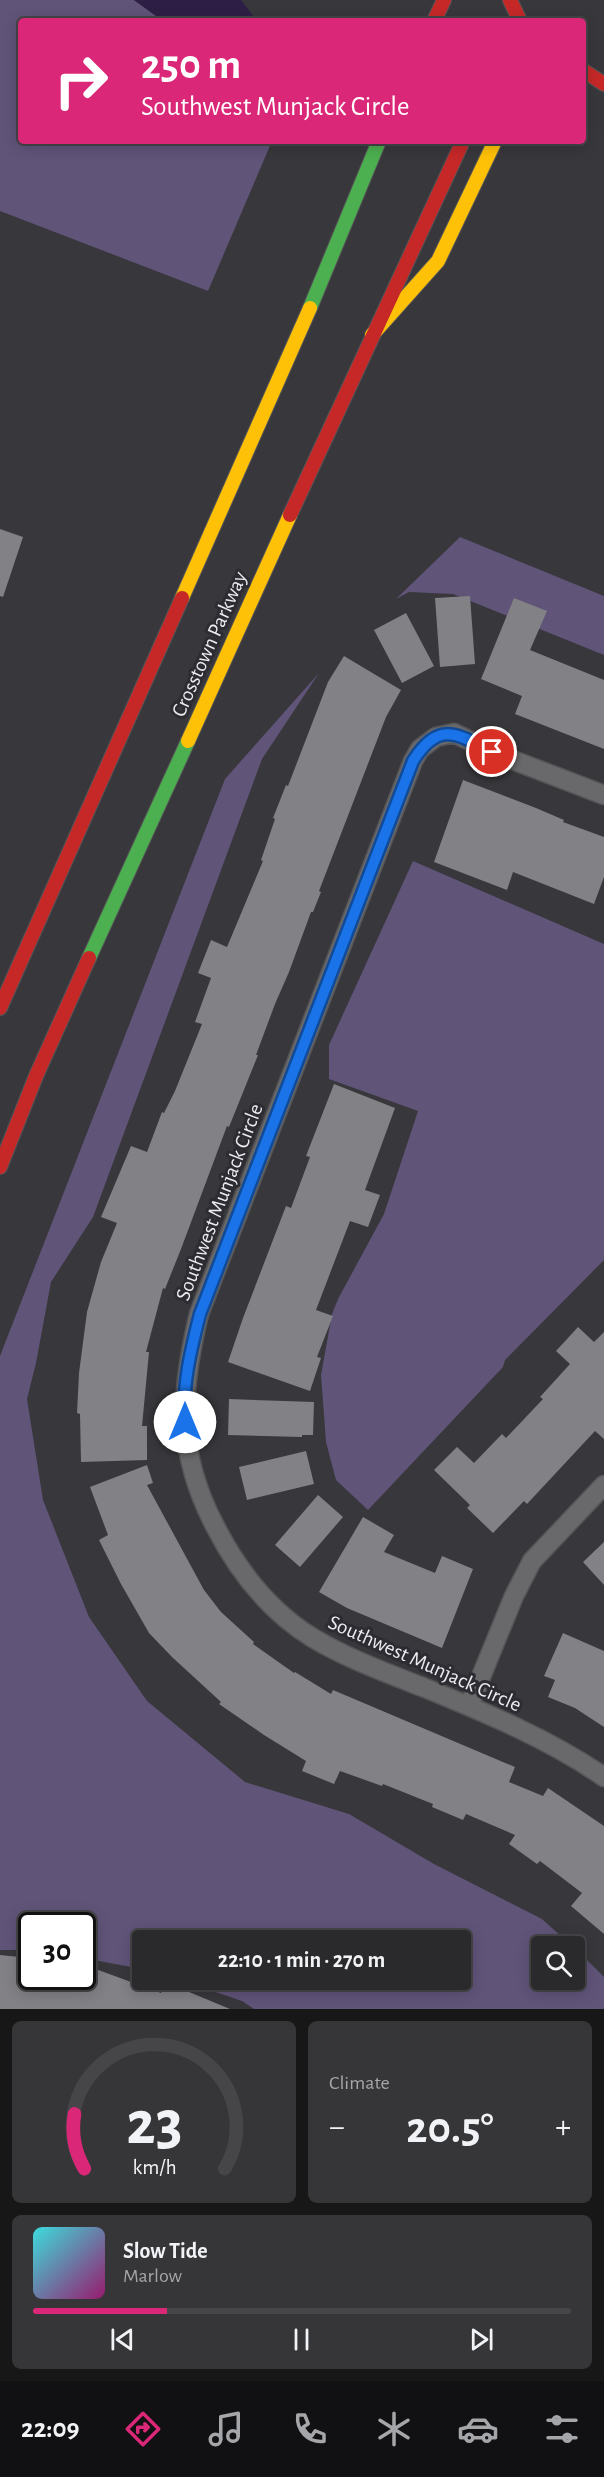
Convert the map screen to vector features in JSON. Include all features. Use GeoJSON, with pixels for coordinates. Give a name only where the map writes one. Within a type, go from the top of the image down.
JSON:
{"type":"FeatureCollection","features":[{"type":"Feature","properties":{"kind":"main road"},"geometry":{"type":"LineString","coordinates":[[435,18],[444,0]]}},
{"type":"Feature","properties":{"kind":"main road"},"geometry":{"type":"LineString","coordinates":[[510,0],[519,18]]}},
{"type":"Feature","properties":{"kind":"main road"},"geometry":{"type":"LineString","coordinates":[[521,18],[529,0]]}},
{"type":"Feature","properties":{"kind":"main road"},"geometry":{"type":"LineString","coordinates":[[586,72],[604,84]]}},
{"type":"Feature","properties":{"kind":"main road"},"geometry":{"type":"LineString","coordinates":[[586,88],[604,92]]}},
{"type":"Feature","properties":{"kind":"main road","name":"Crosstown Parkway"},"geometry":{"type":"LineString","coordinates":[[0,1008],[317,292],[378,144]]}},
{"type":"Feature","properties":{"kind":"main road","name":"Crosstown Parkway"},"geometry":{"type":"LineString","coordinates":[[0,1167],[36,1076],[372,335],[462,144]]}},
{"type":"Feature","properties":{"kind":"main road"},"geometry":{"type":"LineString","coordinates":[[372,335],[438,261],[494,144]]}},
{"type":"Feature","properties":{"kind":"street","name":"Southwest Munjack Circle"},"geometry":{"type":"LineString","coordinates":[[604,795],[492,752],[454,734],[436,737],[420,749],[413,761],[200,1314],[190,1353],[184,1405],[189,1455],[203,1503],[226,1548],[250,1583],[277,1611],[312,1637],[357,1660],[469,1706],[533,1736],[604,1777]]}},
{"type":"Feature","properties":{"kind":"street"},"geometry":{"type":"LineString","coordinates":[[469,1706],[514,1596],[531,1561],[604,1485]]}},
{"type":"Feature","properties":{"kind":"shaded area"},"geometry":{"type":"Polygon","coordinates":[[[0,0],[134,0],[159,18],[18,18],[18,144],[271,144],[208,291],[0,211],[0,0]]]}},
{"type":"Feature","properties":{"kind":"shaded area"},"geometry":{"type":"Polygon","coordinates":[[[134,0],[241,0],[255,18],[159,18],[134,0]]]}},
{"type":"Feature","properties":{"kind":"shaded area"},"geometry":{"type":"Polygon","coordinates":[[[460,537],[604,596],[604,655],[453,594],[409,592],[396,599],[460,537]]]}},
{"type":"Feature","properties":{"kind":"shaded area"},"geometry":{"type":"Polygon","coordinates":[[[319,673],[262,759],[93,1217],[51,1282],[27,1399],[43,1500],[89,1617],[147,1701],[245,1782],[349,1814],[434,1864],[542,1919],[561,1936],[531,1936],[531,1990],[585,1990],[585,1958],[604,1977],[604,2009],[254,2009],[242,2001],[210,1990],[471,1990],[471,1930],[132,1930],[132,1967],[96,1960],[96,1912],[18,1912],[18,1950],[0,1950],[0,1356],[225,779],[319,673]]]}},
{"type":"Feature","properties":{"kind":"shaded area"},"geometry":{"type":"Polygon","coordinates":[[[413,861],[604,944],[604,1260],[505,1360],[503,1367],[368,1510],[336,1480],[326,1442],[321,1375],[332,1314],[384,1214],[418,1111],[329,1079],[329,1045],[413,861]]]}},
{"type":"Feature","properties":{"kind":"building"},"geometry":{"type":"Polygon","coordinates":[[[0,529],[23,537],[3,597],[0,596],[0,529]]]}},
{"type":"Feature","properties":{"kind":"building"},"geometry":{"type":"Polygon","coordinates":[[[470,596],[475,664],[440,667],[435,598],[470,596]]]}},
{"type":"Feature","properties":{"kind":"building"},"geometry":{"type":"Polygon","coordinates":[[[514,598],[547,611],[530,650],[604,680],[604,749],[515,714],[522,696],[481,679],[514,598]]]}},
{"type":"Feature","properties":{"kind":"building"},"geometry":{"type":"Polygon","coordinates":[[[406,613],[434,666],[402,683],[374,630],[406,613]]]}},
{"type":"Feature","properties":{"kind":"building"},"geometry":{"type":"Polygon","coordinates":[[[344,656],[401,690],[386,717],[319,891],[321,892],[275,1004],[256,1055],[258,1055],[229,1127],[227,1126],[165,1289],[163,1288],[146,1352],[149,1352],[142,1426],[147,1426],[147,1460],[81,1462],[80,1414],[77,1413],[79,1373],[87,1312],[101,1262],[117,1223],[101,1217],[131,1146],[147,1152],[162,1112],[164,1113],[175,1091],[202,1024],[195,1022],[211,978],[198,973],[211,940],[227,947],[263,861],[261,860],[275,819],[273,818],[286,785],[288,786],[328,682],[344,656]]]}},
{"type":"Feature","properties":{"kind":"building"},"geometry":{"type":"Polygon","coordinates":[[[463,780],[604,837],[604,877],[594,904],[513,872],[507,890],[434,862],[463,780]]]}},
{"type":"Feature","properties":{"kind":"building"},"geometry":{"type":"Polygon","coordinates":[[[334,1084],[395,1108],[365,1190],[380,1195],[368,1227],[350,1221],[316,1310],[333,1316],[317,1357],[321,1358],[310,1391],[228,1362],[286,1206],[291,1208],[310,1157],[306,1156],[334,1084]]]}},
{"type":"Feature","properties":{"kind":"building"},"geometry":{"type":"Polygon","coordinates":[[[578,1327],[594,1342],[604,1332],[604,1439],[595,1431],[527,1504],[524,1501],[493,1533],[467,1508],[470,1505],[434,1470],[457,1447],[474,1463],[502,1434],[506,1438],[543,1399],[540,1397],[570,1364],[556,1351],[578,1327]]]}},
{"type":"Feature","properties":{"kind":"building"},"geometry":{"type":"Polygon","coordinates":[[[229,1399],[314,1402],[313,1435],[302,1435],[302,1437],[228,1435],[229,1399]]]}},
{"type":"Feature","properties":{"kind":"building"},"geometry":{"type":"Polygon","coordinates":[[[306,1451],[314,1484],[247,1500],[239,1467],[306,1451]]]}},
{"type":"Feature","properties":{"kind":"building"},"geometry":{"type":"Polygon","coordinates":[[[147,1465],[153,1483],[147,1485],[204,1590],[221,1612],[254,1642],[253,1644],[294,1673],[331,1694],[333,1690],[515,1767],[509,1782],[543,1796],[548,1788],[604,1826],[604,1934],[571,1906],[582,1893],[540,1861],[537,1864],[509,1844],[515,1835],[466,1814],[463,1820],[432,1807],[433,1804],[383,1784],[382,1786],[340,1771],[334,1784],[302,1771],[306,1761],[219,1704],[221,1702],[172,1657],[149,1633],[99,1540],[108,1535],[90,1487],[147,1465]]]}},
{"type":"Feature","properties":{"kind":"building"},"geometry":{"type":"Polygon","coordinates":[[[318,1495],[343,1517],[300,1567],[275,1545],[318,1495]]]}},
{"type":"Feature","properties":{"kind":"building"},"geometry":{"type":"Polygon","coordinates":[[[363,1517],[394,1535],[384,1552],[435,1573],[442,1556],[473,1569],[442,1648],[347,1608],[319,1592],[363,1517]]]}},
{"type":"Feature","properties":{"kind":"building"},"geometry":{"type":"Polygon","coordinates":[[[604,1542],[604,1585],[583,1562],[604,1542]]]}},
{"type":"Feature","properties":{"kind":"building"},"geometry":{"type":"Polygon","coordinates":[[[563,1633],[604,1651],[604,1727],[575,1708],[548,1697],[555,1680],[544,1676],[563,1633]]]}},
{"type":"Feature","properties":{"kind":"building"},"geometry":{"type":"Polygon","coordinates":[[[0,1955],[18,1957],[18,1990],[96,1990],[96,1969],[132,1982],[132,1990],[153,1990],[161,1993],[162,1990],[184,1990],[230,2009],[0,2009],[0,1955]]]}},
{"type":"Feature","properties":{"kind":"traffic: fast"},"geometry":{"type":"LineString","coordinates":[[310,308],[378,144]]}},
{"type":"Feature","properties":{"kind":"traffic: fast"},"geometry":{"type":"LineString","coordinates":[[89,958],[188,741]]}},
{"type":"Feature","properties":{"kind":"traffic: slow"},"geometry":{"type":"LineString","coordinates":[[372,335],[438,261],[494,144]]}},
{"type":"Feature","properties":{"kind":"traffic: slow"},"geometry":{"type":"LineString","coordinates":[[182,598],[310,308]]}},
{"type":"Feature","properties":{"kind":"traffic: slow"},"geometry":{"type":"LineString","coordinates":[[188,741],[290,515]]}},
{"type":"Feature","properties":{"kind":"traffic: jam"},"geometry":{"type":"LineString","coordinates":[[435,18],[444,0]]}},
{"type":"Feature","properties":{"kind":"traffic: jam"},"geometry":{"type":"LineString","coordinates":[[510,0],[519,18]]}},
{"type":"Feature","properties":{"kind":"traffic: jam"},"geometry":{"type":"LineString","coordinates":[[586,72],[604,84]]}},
{"type":"Feature","properties":{"kind":"traffic: jam"},"geometry":{"type":"LineString","coordinates":[[290,515],[462,144]]}},
{"type":"Feature","properties":{"kind":"traffic: jam"},"geometry":{"type":"LineString","coordinates":[[0,1008],[182,598]]}},
{"type":"Feature","properties":{"kind":"traffic: jam"},"geometry":{"type":"LineString","coordinates":[[0,1167],[36,1076],[89,958]]}},
{"type":"Feature","properties":{"kind":"route"},"geometry":{"type":"LineString","coordinates":[[185,1422],[184,1405],[190,1353],[200,1314],[413,761],[420,749],[444,734],[454,734],[492,752]]}}]}
